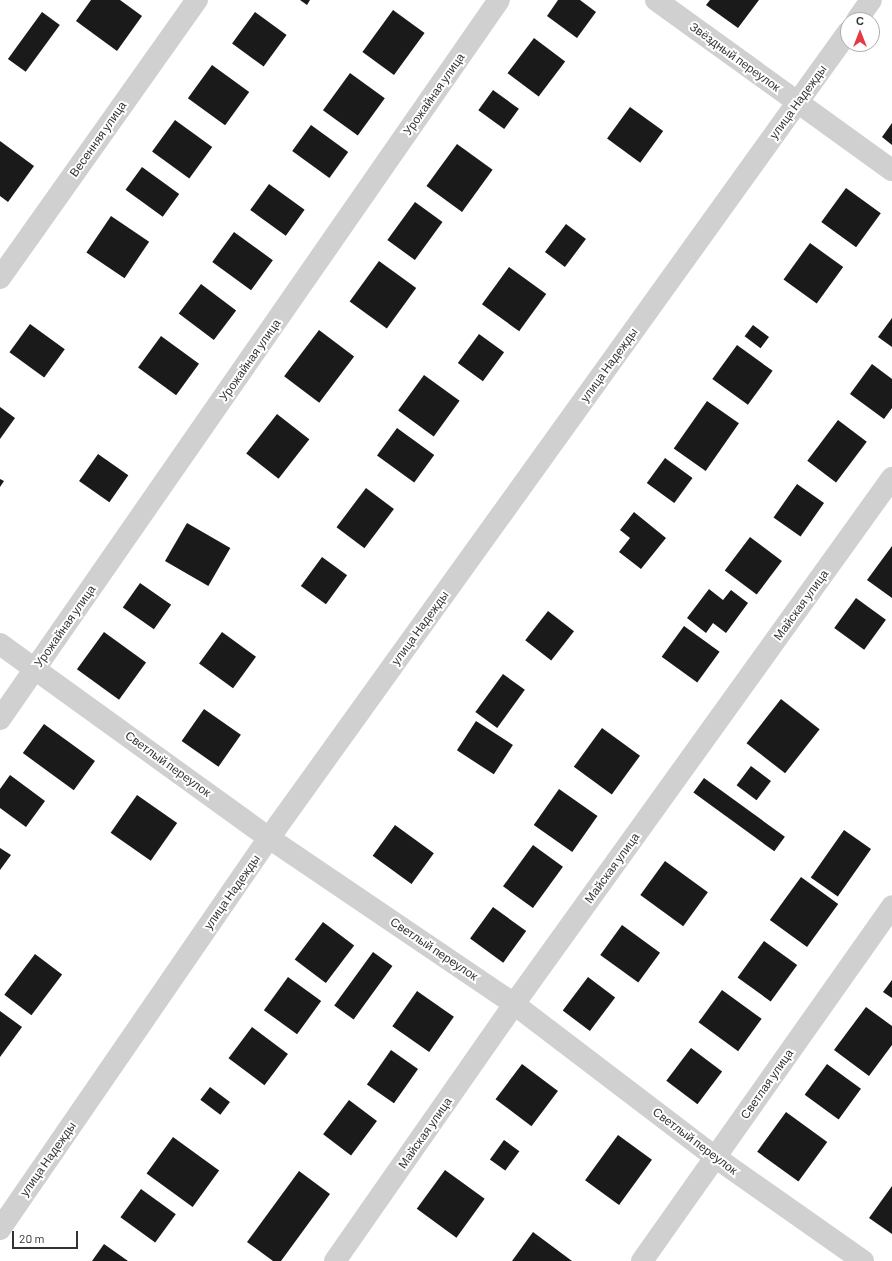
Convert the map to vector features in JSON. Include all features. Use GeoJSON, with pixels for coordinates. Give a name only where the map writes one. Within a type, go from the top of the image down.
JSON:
{"type":"FeatureCollection","features":[{"type":"Feature","properties":{"kind":"street","name":"Весенняя улица"},"geometry":{"type":"LineString","coordinates":[[0,278],[196,0]]}},
{"type":"Feature","properties":{"kind":"street","name":"Урожайная улица"},"geometry":{"type":"LineString","coordinates":[[0,719],[499,0]]}},
{"type":"Feature","properties":{"kind":"street","name":"Звёздный переулок"},"geometry":{"type":"LineString","coordinates":[[656,0],[892,170]]}},
{"type":"Feature","properties":{"kind":"street"},"geometry":{"type":"LineString","coordinates":[[863,12],[871,0]]}},
{"type":"Feature","properties":{"kind":"street","name":"улица Надежды"},"geometry":{"type":"LineString","coordinates":[[0,1229],[269,838],[840,43]]}},
{"type":"Feature","properties":{"kind":"street","name":"Майская улица"},"geometry":{"type":"LineString","coordinates":[[335,1261],[514,1004],[892,478]]}},
{"type":"Feature","properties":{"kind":"street","name":"Светлый переулок"},"geometry":{"type":"LineString","coordinates":[[0,644],[269,838],[514,1004],[715,1157],[863,1261]]}},
{"type":"Feature","properties":{"kind":"street","name":"Светлая улица"},"geometry":{"type":"LineString","coordinates":[[642,1261],[892,906]]}},
{"type":"Feature","properties":{"kind":"building"},"geometry":{"type":"Polygon","coordinates":[[[91,0],[120,0],[142,16],[117,51],[76,21],[91,0]]]}},
{"type":"Feature","properties":{"kind":"building"},"geometry":{"type":"Polygon","coordinates":[[[300,0],[310,0],[307,5],[300,0]]]}},
{"type":"Feature","properties":{"kind":"building"},"geometry":{"type":"Polygon","coordinates":[[[558,0],[580,0],[596,12],[577,38],[547,16],[558,0]]]}},
{"type":"Feature","properties":{"kind":"building"},"geometry":{"type":"Polygon","coordinates":[[[710,0],[759,0],[738,28],[706,5],[710,0]]]}},
{"type":"Feature","properties":{"kind":"building"},"geometry":{"type":"Polygon","coordinates":[[[393,10],[425,33],[394,75],[362,52],[393,10]]]}},
{"type":"Feature","properties":{"kind":"building"},"geometry":{"type":"Polygon","coordinates":[[[42,12],[60,25],[26,72],[8,59],[42,12]]]}},
{"type":"Feature","properties":{"kind":"building"},"geometry":{"type":"Polygon","coordinates":[[[255,12],[287,35],[264,66],[232,44],[255,12]]]}},
{"type":"Feature","properties":{"kind":"building"},"geometry":{"type":"Polygon","coordinates":[[[534,38],[565,61],[539,97],[508,73],[534,38]]]}},
{"type":"Feature","properties":{"kind":"building"},"geometry":{"type":"Polygon","coordinates":[[[212,65],[249,92],[225,125],[188,98],[212,65]]]}},
{"type":"Feature","properties":{"kind":"building"},"geometry":{"type":"Polygon","coordinates":[[[350,73],[385,98],[358,135],[323,110],[350,73]]]}},
{"type":"Feature","properties":{"kind":"building"},"geometry":{"type":"Polygon","coordinates":[[[493,90],[519,109],[504,129],[478,110],[493,90]]]}},
{"type":"Feature","properties":{"kind":"building"},"geometry":{"type":"Polygon","coordinates":[[[630,107],[663,131],[640,163],[607,139],[630,107]]]}},
{"type":"Feature","properties":{"kind":"building"},"geometry":{"type":"Polygon","coordinates":[[[175,120],[212,147],[189,179],[152,152],[175,120]]]}},
{"type":"Feature","properties":{"kind":"building"},"geometry":{"type":"Polygon","coordinates":[[[892,123],[892,145],[882,137],[892,123]]]}},
{"type":"Feature","properties":{"kind":"building"},"geometry":{"type":"Polygon","coordinates":[[[311,125],[348,152],[329,178],[292,151],[311,125]]]}},
{"type":"Feature","properties":{"kind":"building"},"geometry":{"type":"Polygon","coordinates":[[[0,141],[34,166],[8,202],[0,196],[0,141]]]}},
{"type":"Feature","properties":{"kind":"building"},"geometry":{"type":"Polygon","coordinates":[[[457,144],[493,170],[462,212],[426,186],[457,144]]]}},
{"type":"Feature","properties":{"kind":"building"},"geometry":{"type":"Polygon","coordinates":[[[142,167],[179,194],[163,217],[126,190],[142,167]]]}},
{"type":"Feature","properties":{"kind":"building"},"geometry":{"type":"Polygon","coordinates":[[[269,184],[305,210],[286,236],[250,210],[269,184]]]}},
{"type":"Feature","properties":{"kind":"building"},"geometry":{"type":"Polygon","coordinates":[[[846,188],[881,213],[856,247],[821,222],[846,188]]]}},
{"type":"Feature","properties":{"kind":"building"},"geometry":{"type":"Polygon","coordinates":[[[415,202],[443,222],[415,260],[387,240],[415,202]]]}},
{"type":"Feature","properties":{"kind":"building"},"geometry":{"type":"Polygon","coordinates":[[[111,216],[149,242],[125,278],[86,252],[111,216]]]}},
{"type":"Feature","properties":{"kind":"building"},"geometry":{"type":"Polygon","coordinates":[[[566,224],[586,239],[565,267],[545,252],[566,224]]]}},
{"type":"Feature","properties":{"kind":"building"},"geometry":{"type":"Polygon","coordinates":[[[234,232],[273,260],[251,290],[212,262],[234,232]]]}},
{"type":"Feature","properties":{"kind":"building"},"geometry":{"type":"Polygon","coordinates":[[[810,243],[843,267],[817,304],[784,279],[810,243]]]}},
{"type":"Feature","properties":{"kind":"building"},"geometry":{"type":"Polygon","coordinates":[[[379,261],[416,288],[387,328],[350,301],[379,261]]]}},
{"type":"Feature","properties":{"kind":"building"},"geometry":{"type":"Polygon","coordinates":[[[509,267],[546,294],[519,331],[482,304],[509,267]]]}},
{"type":"Feature","properties":{"kind":"building"},"geometry":{"type":"Polygon","coordinates":[[[201,284],[236,310],[214,340],[179,314],[201,284]]]}},
{"type":"Feature","properties":{"kind":"building"},"geometry":{"type":"Polygon","coordinates":[[[892,318],[892,347],[878,337],[892,318]]]}},
{"type":"Feature","properties":{"kind":"building"},"geometry":{"type":"Polygon","coordinates":[[[30,324],[65,349],[44,378],[9,352],[30,324]]]}},
{"type":"Feature","properties":{"kind":"building"},"geometry":{"type":"Polygon","coordinates":[[[753,325],[769,337],[761,348],[745,336],[753,325]]]}},
{"type":"Feature","properties":{"kind":"building"},"geometry":{"type":"Polygon","coordinates":[[[319,330],[354,356],[319,403],[284,376],[319,330]]]}},
{"type":"Feature","properties":{"kind":"building"},"geometry":{"type":"Polygon","coordinates":[[[479,334],[504,352],[483,381],[458,363],[479,334]]]}},
{"type":"Feature","properties":{"kind":"building"},"geometry":{"type":"Polygon","coordinates":[[[161,336],[199,364],[176,395],[138,368],[161,336]]]}},
{"type":"Feature","properties":{"kind":"building"},"geometry":{"type":"Polygon","coordinates":[[[737,345],[773,371],[748,405],[712,379],[737,345]]]}},
{"type":"Feature","properties":{"kind":"building"},"geometry":{"type":"Polygon","coordinates":[[[872,364],[892,379],[892,408],[884,419],[850,394],[872,364]]]}},
{"type":"Feature","properties":{"kind":"building"},"geometry":{"type":"Polygon","coordinates":[[[424,375],[460,401],[434,436],[398,411],[424,375]]]}},
{"type":"Feature","properties":{"kind":"building"},"geometry":{"type":"Polygon","coordinates":[[[707,401],[739,423],[706,471],[674,449],[707,401]]]}},
{"type":"Feature","properties":{"kind":"building"},"geometry":{"type":"Polygon","coordinates":[[[0,407],[15,418],[0,439],[0,407]]]}},
{"type":"Feature","properties":{"kind":"building"},"geometry":{"type":"Polygon","coordinates":[[[277,414],[309,439],[279,479],[246,453],[277,414]]]}},
{"type":"Feature","properties":{"kind":"building"},"geometry":{"type":"Polygon","coordinates":[[[838,420],[867,442],[836,482],[807,461],[838,420]]]}},
{"type":"Feature","properties":{"kind":"building"},"geometry":{"type":"Polygon","coordinates":[[[397,428],[434,455],[414,483],[377,456],[397,428]]]}},
{"type":"Feature","properties":{"kind":"building"},"geometry":{"type":"Polygon","coordinates":[[[98,454],[128,475],[109,502],[79,481],[98,454]]]}},
{"type":"Feature","properties":{"kind":"building"},"geometry":{"type":"Polygon","coordinates":[[[665,458],[693,478],[674,503],[647,483],[665,458]]]}},
{"type":"Feature","properties":{"kind":"building"},"geometry":{"type":"Polygon","coordinates":[[[0,479],[4,481],[0,487],[0,479]]]}},
{"type":"Feature","properties":{"kind":"building"},"geometry":{"type":"Polygon","coordinates":[[[797,484],[824,503],[801,537],[773,518],[797,484]]]}},
{"type":"Feature","properties":{"kind":"building"},"geometry":{"type":"Polygon","coordinates":[[[366,488],[394,509],[364,548],[337,527],[366,488]]]}},
{"type":"Feature","properties":{"kind":"building"},"geometry":{"type":"Polygon","coordinates":[[[634,512],[666,538],[641,569],[619,552],[630,538],[620,530],[634,512]]]}},
{"type":"Feature","properties":{"kind":"building"},"geometry":{"type":"Polygon","coordinates":[[[187,523],[230,548],[208,586],[165,561],[187,523]]]}},
{"type":"Feature","properties":{"kind":"building"},"geometry":{"type":"Polygon","coordinates":[[[750,537],[782,561],[757,595],[725,571],[750,537]]]}},
{"type":"Feature","properties":{"kind":"building"},"geometry":{"type":"Polygon","coordinates":[[[892,546],[892,598],[867,580],[892,546]]]}},
{"type":"Feature","properties":{"kind":"building"},"geometry":{"type":"Polygon","coordinates":[[[322,557],[347,575],[326,604],[301,586],[322,557]]]}},
{"type":"Feature","properties":{"kind":"building"},"geometry":{"type":"Polygon","coordinates":[[[140,583],[171,605],[154,629],[123,608],[140,583]]]}},
{"type":"Feature","properties":{"kind":"building"},"geometry":{"type":"Polygon","coordinates":[[[709,589],[723,600],[731,590],[748,603],[726,633],[713,623],[706,633],[687,618],[709,589]]]}},
{"type":"Feature","properties":{"kind":"building"},"geometry":{"type":"Polygon","coordinates":[[[856,598],[886,620],[864,650],[834,628],[856,598]]]}},
{"type":"Feature","properties":{"kind":"building"},"geometry":{"type":"Polygon","coordinates":[[[548,611],[574,631],[551,660],[525,640],[548,611]]]}},
{"type":"Feature","properties":{"kind":"building"},"geometry":{"type":"Polygon","coordinates":[[[684,626],[720,652],[697,683],[662,657],[684,626]]]}},
{"type":"Feature","properties":{"kind":"building"},"geometry":{"type":"Polygon","coordinates":[[[104,632],[146,663],[119,700],[77,669],[104,632]]]}},
{"type":"Feature","properties":{"kind":"building"},"geometry":{"type":"Polygon","coordinates":[[[222,632],[256,657],[233,688],[199,664],[222,632]]]}},
{"type":"Feature","properties":{"kind":"building"},"geometry":{"type":"Polygon","coordinates":[[[503,674],[525,690],[497,728],[475,712],[503,674]]]}},
{"type":"Feature","properties":{"kind":"building"},"geometry":{"type":"Polygon","coordinates":[[[781,699],[820,729],[785,773],[747,743],[781,699]]]}},
{"type":"Feature","properties":{"kind":"building"},"geometry":{"type":"Polygon","coordinates":[[[204,709],[241,735],[218,767],[182,741],[204,709]]]}},
{"type":"Feature","properties":{"kind":"building"},"geometry":{"type":"Polygon","coordinates":[[[476,721],[513,745],[494,774],[457,750],[476,721]]]}},
{"type":"Feature","properties":{"kind":"building"},"geometry":{"type":"Polygon","coordinates":[[[44,724],[95,761],[74,790],[23,753],[44,724]]]}},
{"type":"Feature","properties":{"kind":"building"},"geometry":{"type":"Polygon","coordinates":[[[602,728],[640,756],[612,794],[574,767],[602,728]]]}},
{"type":"Feature","properties":{"kind":"building"},"geometry":{"type":"Polygon","coordinates":[[[751,766],[771,781],[757,800],[737,785],[751,766]]]}},
{"type":"Feature","properties":{"kind":"building"},"geometry":{"type":"Polygon","coordinates":[[[10,775],[45,801],[26,827],[0,808],[0,789],[10,775]]]}},
{"type":"Feature","properties":{"kind":"building"},"geometry":{"type":"Polygon","coordinates":[[[704,778],[785,837],[774,851],[693,793],[704,778]]]}},
{"type":"Feature","properties":{"kind":"building"},"geometry":{"type":"Polygon","coordinates":[[[559,789],[598,816],[572,852],[534,825],[559,789]]]}},
{"type":"Feature","properties":{"kind":"building"},"geometry":{"type":"Polygon","coordinates":[[[137,795],[177,823],[151,861],[111,833],[137,795]]]}},
{"type":"Feature","properties":{"kind":"building"},"geometry":{"type":"Polygon","coordinates":[[[395,825],[434,853],[411,884],[373,856],[395,825]]]}},
{"type":"Feature","properties":{"kind":"building"},"geometry":{"type":"Polygon","coordinates":[[[844,830],[871,849],[838,896],[811,878],[844,830]]]}},
{"type":"Feature","properties":{"kind":"building"},"geometry":{"type":"Polygon","coordinates":[[[533,845],[563,867],[533,908],[503,886],[533,845]]]}},
{"type":"Feature","properties":{"kind":"building"},"geometry":{"type":"Polygon","coordinates":[[[0,848],[11,855],[0,870],[0,848]]]}},
{"type":"Feature","properties":{"kind":"building"},"geometry":{"type":"Polygon","coordinates":[[[665,861],[708,892],[683,926],[640,895],[665,861]]]}},
{"type":"Feature","properties":{"kind":"building"},"geometry":{"type":"Polygon","coordinates":[[[801,877],[838,904],[807,947],[770,920],[801,877]]]}},
{"type":"Feature","properties":{"kind":"building"},"geometry":{"type":"Polygon","coordinates":[[[493,907],[526,931],[503,963],[470,939],[493,907]]]}},
{"type":"Feature","properties":{"kind":"building"},"geometry":{"type":"Polygon","coordinates":[[[323,922],[354,945],[326,983],[295,960],[323,922]]]}},
{"type":"Feature","properties":{"kind":"building"},"geometry":{"type":"Polygon","coordinates":[[[622,925],[660,953],[638,983],[600,955],[622,925]]]}},
{"type":"Feature","properties":{"kind":"building"},"geometry":{"type":"Polygon","coordinates":[[[764,941],[797,965],[771,1002],[738,977],[764,941]]]}},
{"type":"Feature","properties":{"kind":"building"},"geometry":{"type":"Polygon","coordinates":[[[373,952],[392,966],[354,1020],[334,1005],[373,952]]]}},
{"type":"Feature","properties":{"kind":"building"},"geometry":{"type":"Polygon","coordinates":[[[35,954],[62,974],[31,1015],[4,995],[35,954]]]}},
{"type":"Feature","properties":{"kind":"building"},"geometry":{"type":"Polygon","coordinates":[[[288,977],[321,1001],[297,1034],[264,1010],[288,977]]]}},
{"type":"Feature","properties":{"kind":"building"},"geometry":{"type":"Polygon","coordinates":[[[588,977],[615,997],[590,1031],[563,1011],[588,977]]]}},
{"type":"Feature","properties":{"kind":"building"},"geometry":{"type":"Polygon","coordinates":[[[892,980],[892,998],[883,992],[892,980]]]}},
{"type":"Feature","properties":{"kind":"building"},"geometry":{"type":"Polygon","coordinates":[[[722,990],[762,1019],[738,1051],[698,1022],[722,990]]]}},
{"type":"Feature","properties":{"kind":"building"},"geometry":{"type":"Polygon","coordinates":[[[417,991],[454,1017],[429,1052],[392,1026],[417,991]]]}},
{"type":"Feature","properties":{"kind":"building"},"geometry":{"type":"Polygon","coordinates":[[[866,1007],[892,1026],[892,1045],[869,1076],[834,1050],[866,1007]]]}},
{"type":"Feature","properties":{"kind":"building"},"geometry":{"type":"Polygon","coordinates":[[[0,1011],[22,1027],[0,1057],[0,1011]]]}},
{"type":"Feature","properties":{"kind":"building"},"geometry":{"type":"Polygon","coordinates":[[[252,1027],[288,1054],[264,1085],[229,1058],[252,1027]]]}},
{"type":"Feature","properties":{"kind":"building"},"geometry":{"type":"Polygon","coordinates":[[[691,1048],[722,1071],[697,1104],[666,1081],[691,1048]]]}},
{"type":"Feature","properties":{"kind":"building"},"geometry":{"type":"Polygon","coordinates":[[[391,1050],[418,1069],[394,1103],[367,1084],[391,1050]]]}},
{"type":"Feature","properties":{"kind":"building"},"geometry":{"type":"Polygon","coordinates":[[[522,1064],[558,1091],[531,1126],[496,1099],[522,1064]]]}},
{"type":"Feature","properties":{"kind":"building"},"geometry":{"type":"Polygon","coordinates":[[[827,1064],[861,1089],[839,1119],[805,1095],[827,1064]]]}},
{"type":"Feature","properties":{"kind":"building"},"geometry":{"type":"Polygon","coordinates":[[[210,1087],[230,1102],[220,1115],[200,1100],[210,1087]]]}},
{"type":"Feature","properties":{"kind":"building"},"geometry":{"type":"Polygon","coordinates":[[[349,1100],[377,1121],[351,1155],[323,1134],[349,1100]]]}},
{"type":"Feature","properties":{"kind":"building"},"geometry":{"type":"Polygon","coordinates":[[[786,1112],[827,1142],[798,1182],[757,1152],[786,1112]]]}},
{"type":"Feature","properties":{"kind":"building"},"geometry":{"type":"Polygon","coordinates":[[[618,1135],[652,1160],[619,1205],[585,1180],[618,1135]]]}},
{"type":"Feature","properties":{"kind":"building"},"geometry":{"type":"Polygon","coordinates":[[[173,1137],[219,1171],[193,1207],[147,1173],[173,1137]]]}},
{"type":"Feature","properties":{"kind":"building"},"geometry":{"type":"Polygon","coordinates":[[[504,1140],[519,1151],[505,1171],[490,1159],[504,1140]]]}},
{"type":"Feature","properties":{"kind":"building"},"geometry":{"type":"Polygon","coordinates":[[[445,1170],[485,1199],[456,1238],[417,1209],[445,1170]]]}},
{"type":"Feature","properties":{"kind":"building"},"geometry":{"type":"Polygon","coordinates":[[[299,1171],[330,1194],[281,1261],[273,1261],[247,1242],[299,1171]]]}},
{"type":"Feature","properties":{"kind":"building"},"geometry":{"type":"Polygon","coordinates":[[[892,1186],[892,1234],[869,1218],[892,1186]]]}},
{"type":"Feature","properties":{"kind":"building"},"geometry":{"type":"Polygon","coordinates":[[[141,1189],[176,1214],[155,1243],[120,1217],[141,1189]]]}},
{"type":"Feature","properties":{"kind":"building"},"geometry":{"type":"Polygon","coordinates":[[[533,1232],[572,1261],[512,1261],[533,1232]]]}},
{"type":"Feature","properties":{"kind":"building"},"geometry":{"type":"Polygon","coordinates":[[[104,1244],[128,1261],[92,1261],[104,1244]]]}}]}
